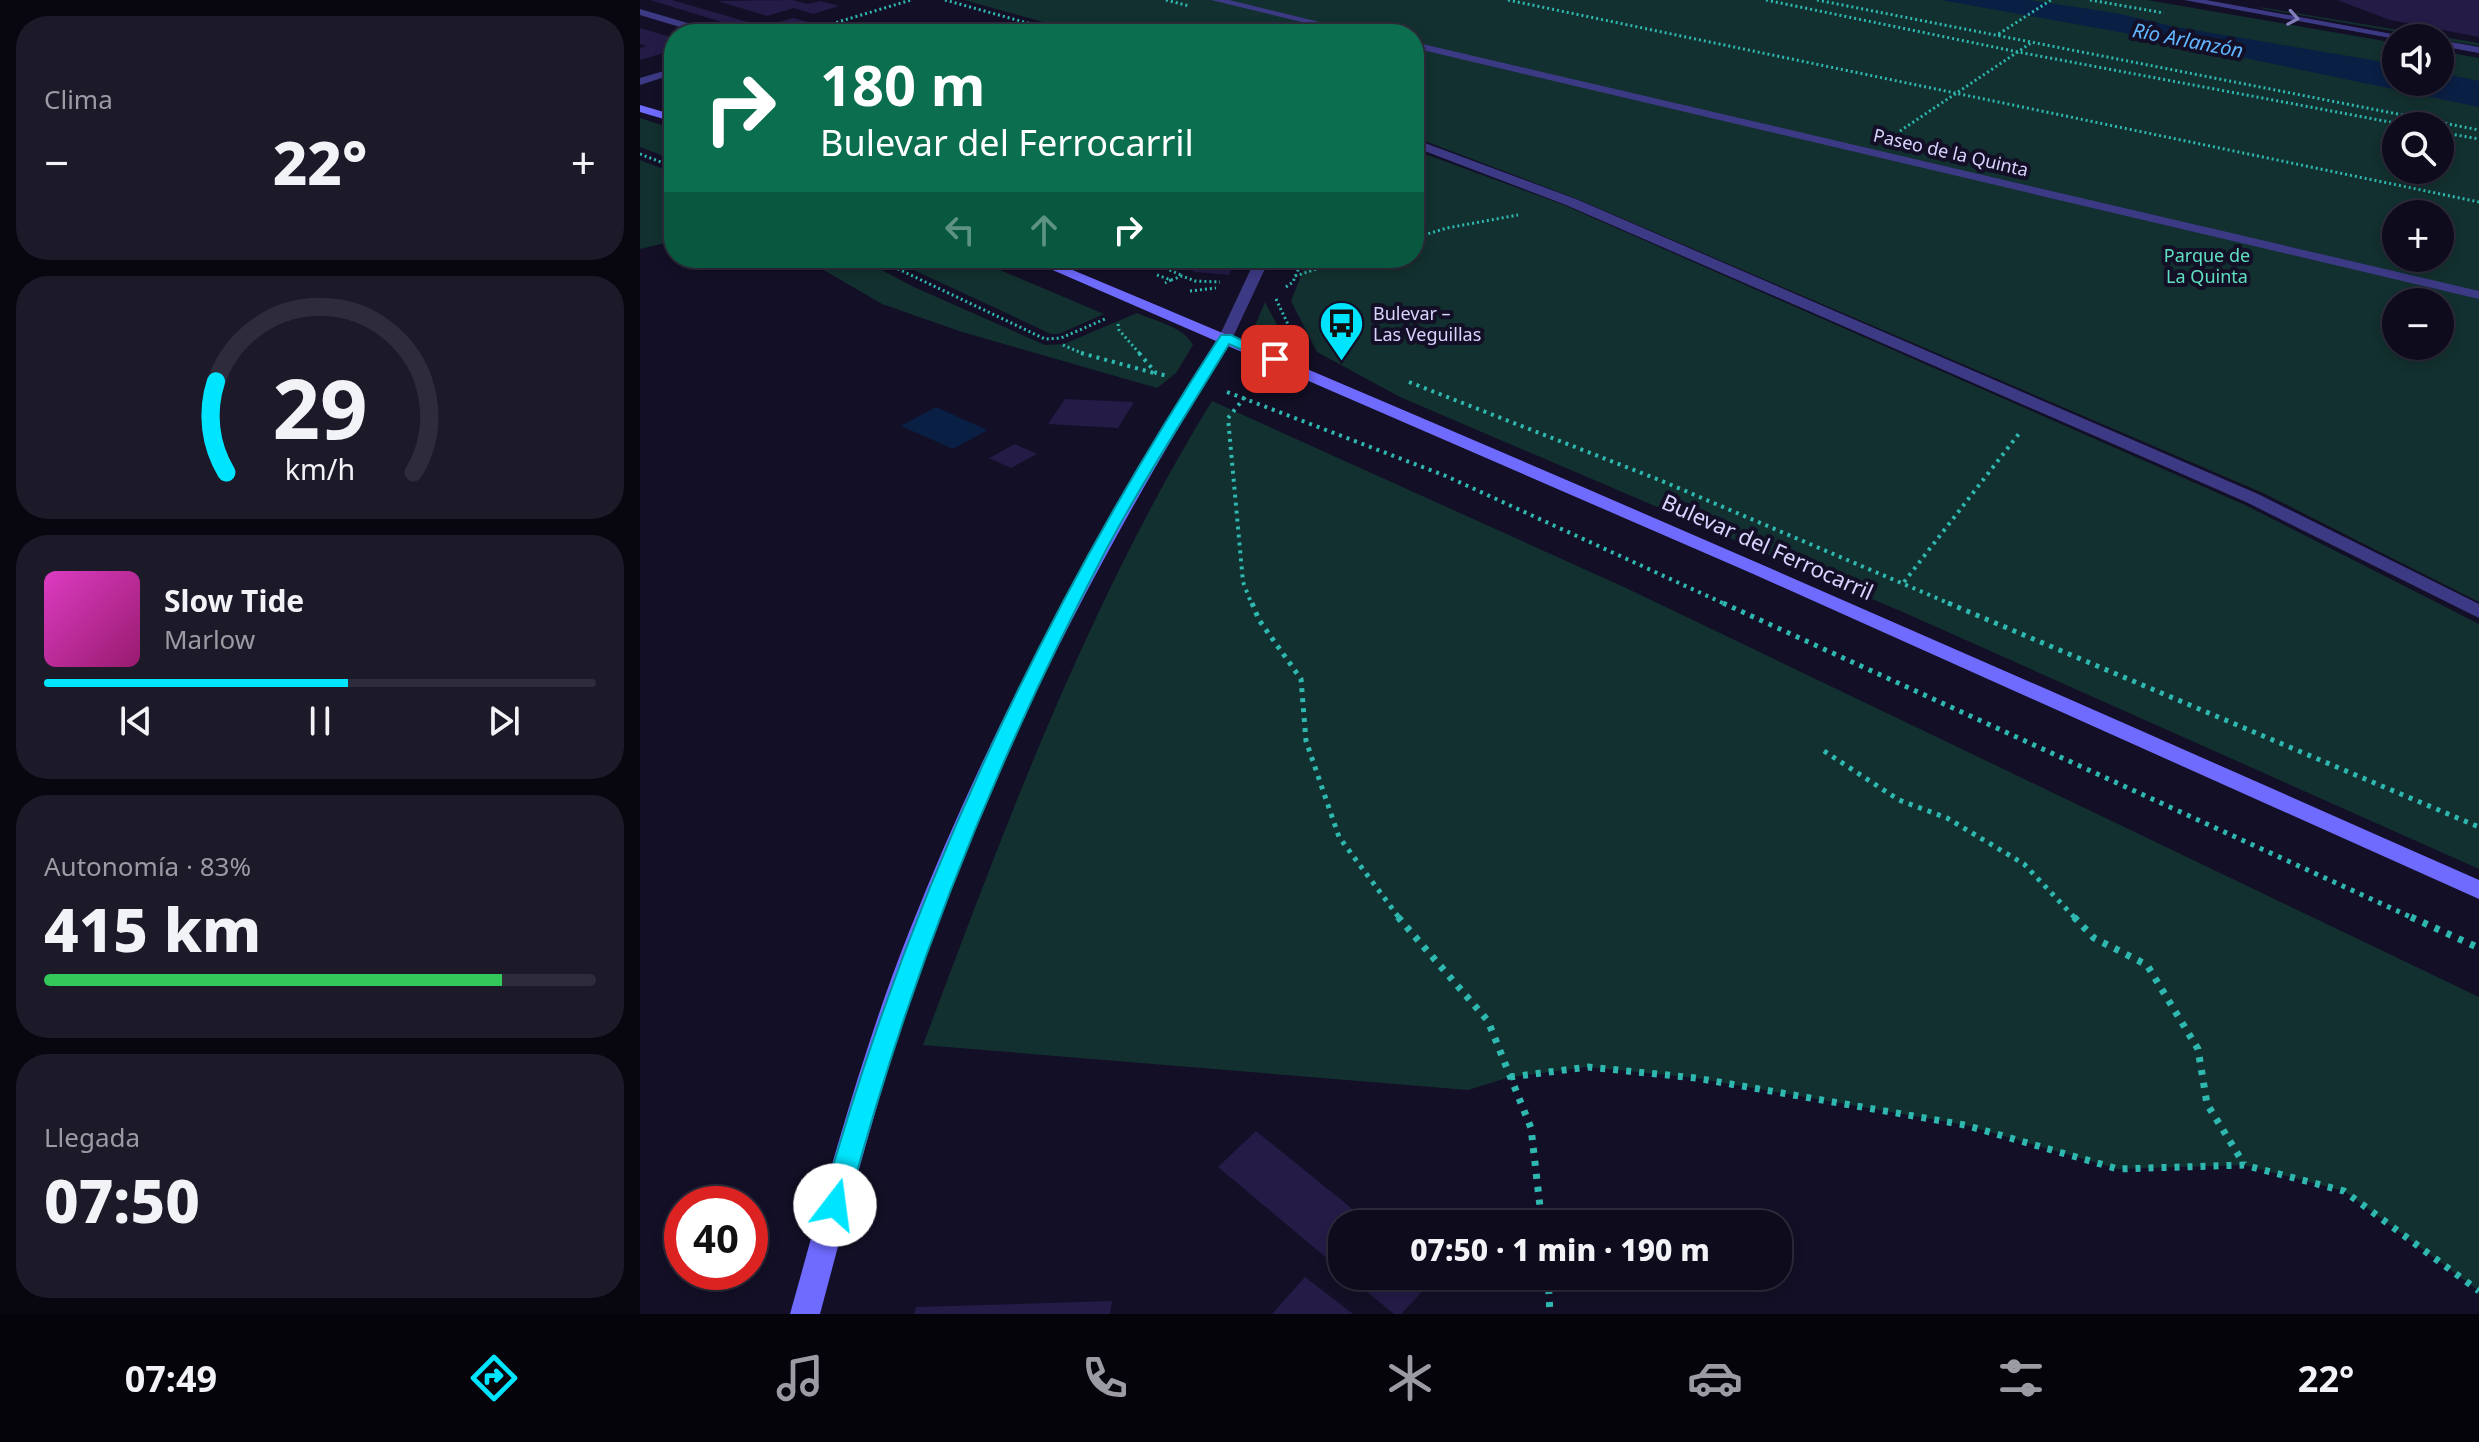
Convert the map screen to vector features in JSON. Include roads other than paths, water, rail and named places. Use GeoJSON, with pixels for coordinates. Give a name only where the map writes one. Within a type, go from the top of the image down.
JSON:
{"type":"FeatureCollection","features":[{"type":"Feature","properties":{"kind":"main road"},"geometry":{"type":"LineString","coordinates":[[640,108],[664,116]]}},
{"type":"Feature","properties":{"kind":"main road","name":"Bulevar del Ferrocarril"},"geometry":{"type":"LineString","coordinates":[[1057,268],[1226,337],[1683,534],[2479,890]]}},
{"type":"Feature","properties":{"kind":"main road"},"geometry":{"type":"LineString","coordinates":[[805,1314],[857,1123],[921,933],[997,753],[1098,550],[1226,337]]}},
{"type":"Feature","properties":{"kind":"street"},"geometry":{"type":"LineString","coordinates":[[1216,0],[1320,24]]}},
{"type":"Feature","properties":{"kind":"street"},"geometry":{"type":"LineString","coordinates":[[2189,0],[2382,33]]}},
{"type":"Feature","properties":{"kind":"street"},"geometry":{"type":"LineString","coordinates":[[640,12],[680,24]]}},
{"type":"Feature","properties":{"kind":"street"},"geometry":{"type":"LineString","coordinates":[[2454,46],[2479,50]]}},
{"type":"Feature","properties":{"kind":"street","name":"Paseo de la Quinta"},"geometry":{"type":"LineString","coordinates":[[1424,47],[2479,295]]}},
{"type":"Feature","properties":{"kind":"street"},"geometry":{"type":"LineString","coordinates":[[640,82],[664,74]]}},
{"type":"Feature","properties":{"kind":"street"},"geometry":{"type":"LineString","coordinates":[[1424,147],[1571,202],[2252,498],[2479,612]]}},
{"type":"Feature","properties":{"kind":"street"},"geometry":{"type":"LineString","coordinates":[[1226,337],[1258,268]]}},
{"type":"Feature","properties":{"kind":"water","name":"Río Arlanzón"},"geometry":{"type":"Polygon","coordinates":[[[1941,0],[2028,0],[2382,62],[2382,87],[2125,33],[1941,0]]]}},
{"type":"Feature","properties":{"kind":"water"},"geometry":{"type":"Polygon","coordinates":[[[2454,76],[2479,81],[2479,107],[2426,96],[2454,96],[2454,76]]]}},
{"type":"Feature","properties":{"kind":"water"},"geometry":{"type":"Polygon","coordinates":[[[936,407],[988,430],[953,449],[901,426],[936,407]]]}},
{"type":"Feature","properties":{"kind":"place","name":"Bulevar – Las Veguillas"},"geometry":{"type":"Point","coordinates":[1342,362]}},
{"type":"Feature","properties":{"kind":"park label","name":"Parque de La Quinta"},"geometry":{"type":"Point","coordinates":[2207,265]}}]}
